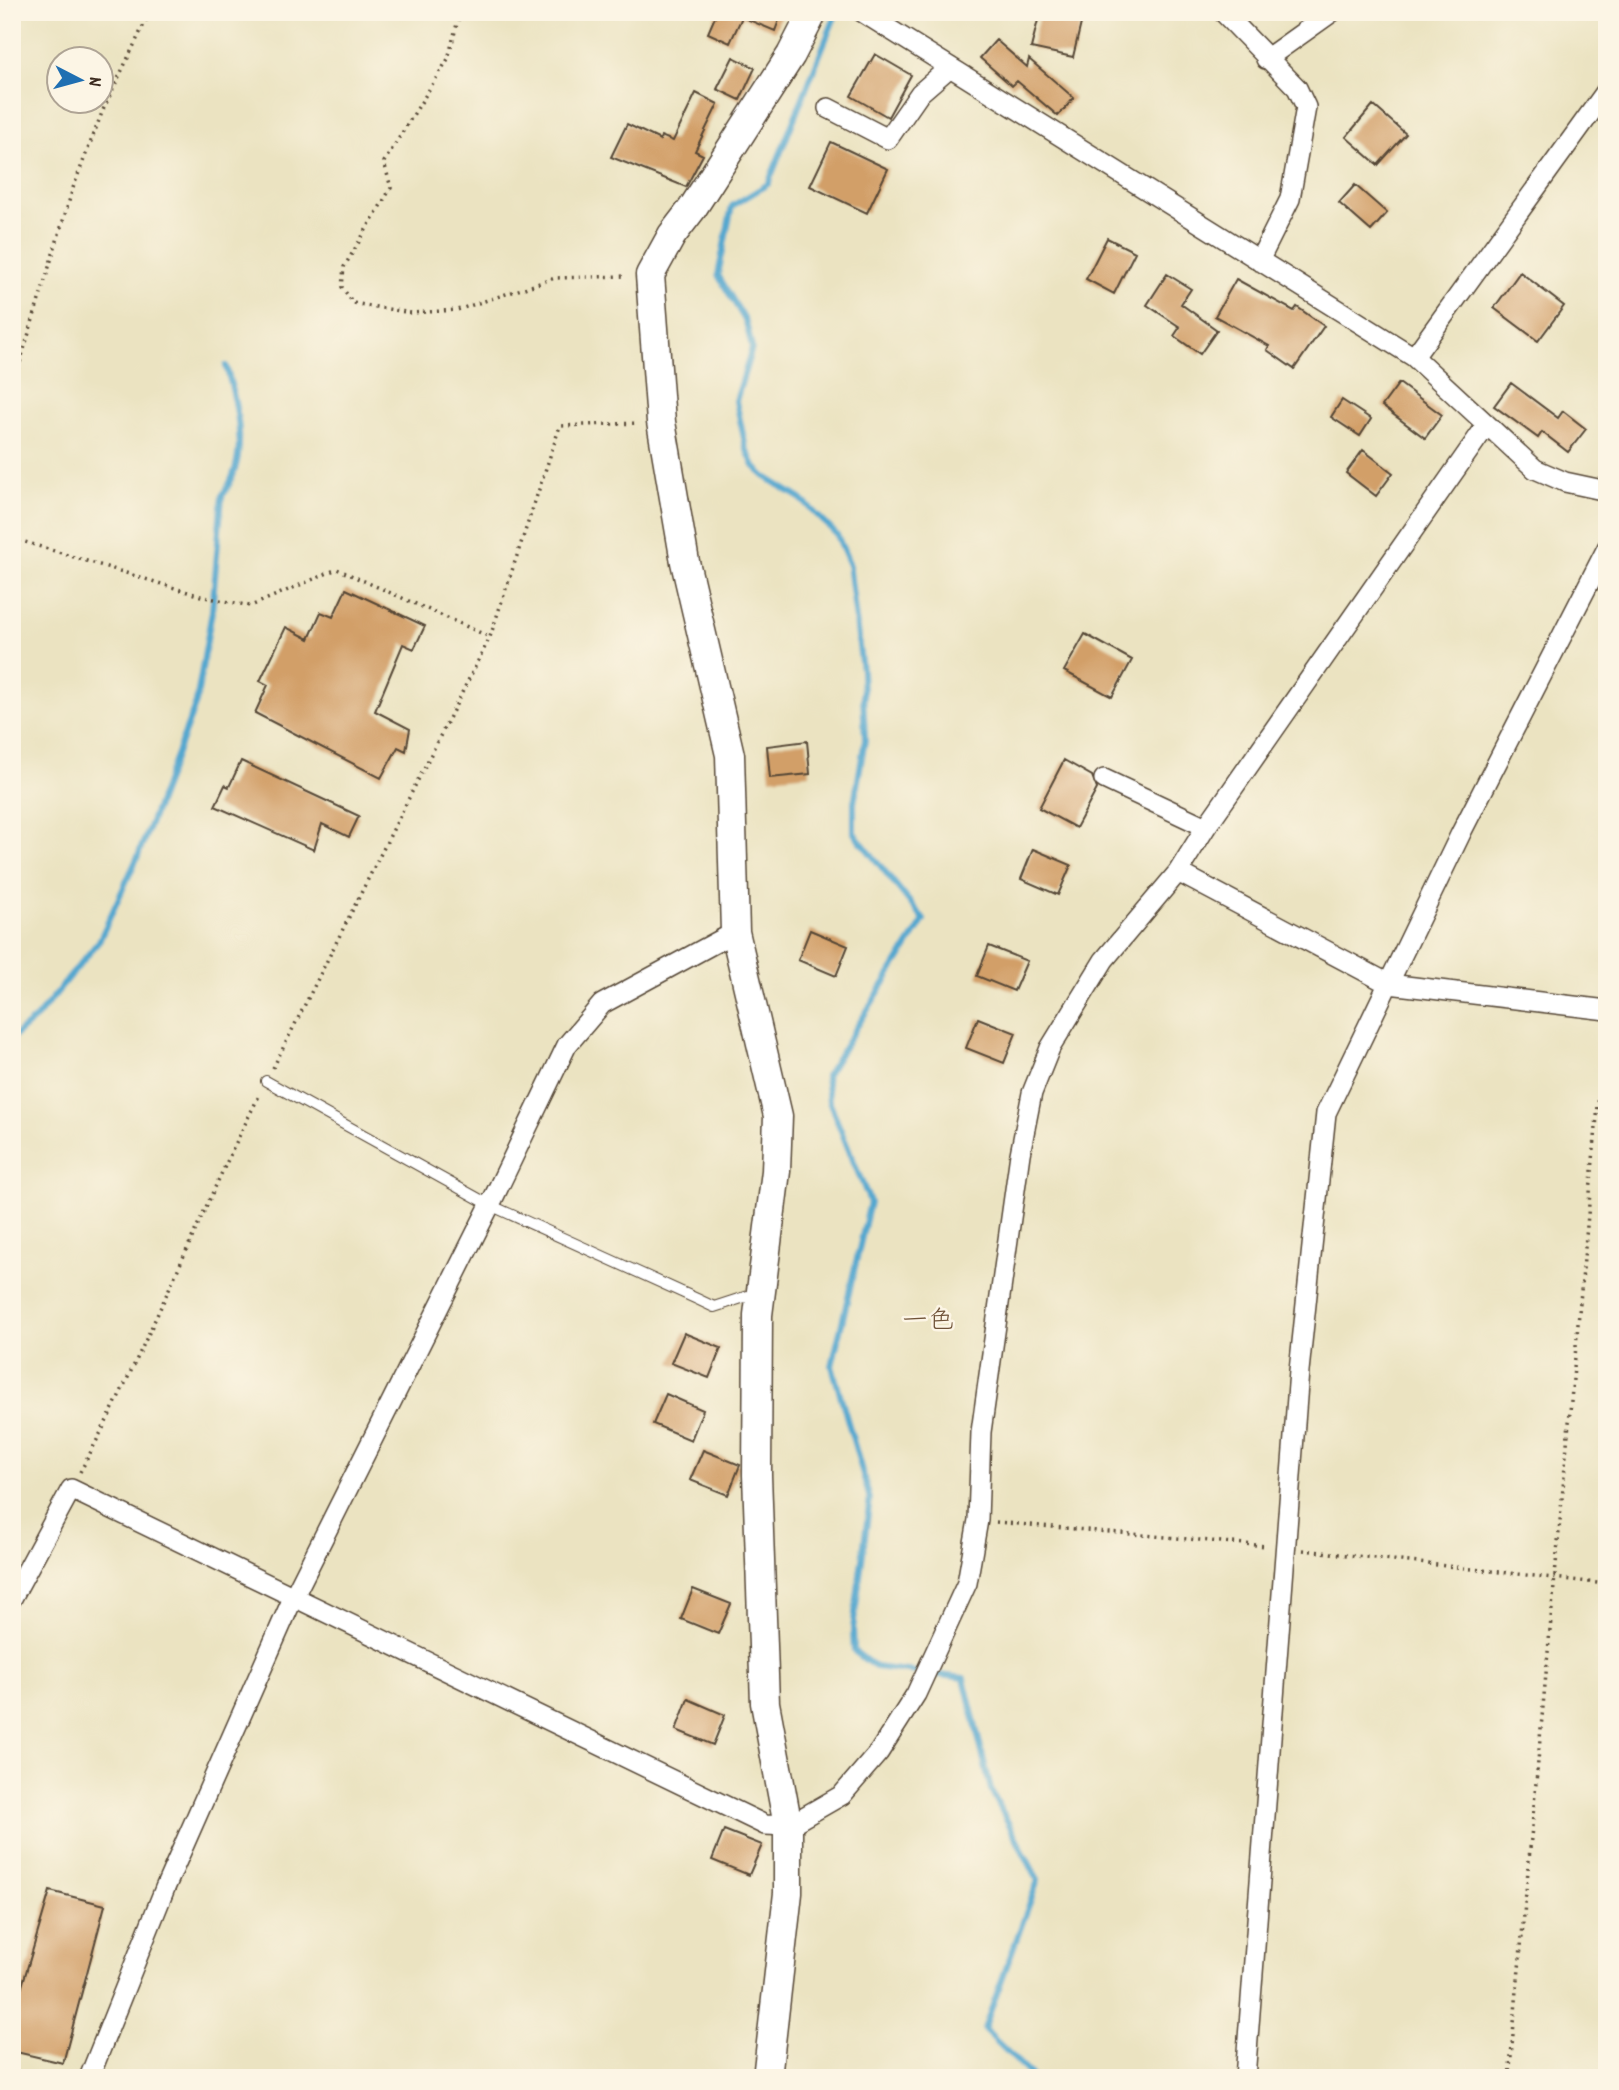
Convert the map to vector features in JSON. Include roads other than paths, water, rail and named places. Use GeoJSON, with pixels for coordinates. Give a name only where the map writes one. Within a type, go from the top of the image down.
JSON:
{"type":"FeatureCollection","features":[{"type":"Feature","properties":{"kind":"street"},"geometry":{"type":"LineString","coordinates":[[767,2078],[788,1893],[788,1826],[765,1703],[757,1475],[758,1315],[776,1171],[778,1115],[735,932],[730,754],[685,562],[661,422],[650,275],[672,235],[692,209],[791,55],[813,12]]}},
{"type":"Feature","properties":{"kind":"street"},"geometry":{"type":"LineString","coordinates":[[862,12],[1414,357],[1535,469],[1565,482],[1607,491]]}},
{"type":"Feature","properties":{"kind":"street"},"geometry":{"type":"LineString","coordinates":[[1223,12],[1297,88],[1307,107],[1290,199],[1259,261]]}},
{"type":"Feature","properties":{"kind":"street"},"geometry":{"type":"LineString","coordinates":[[1266,59],[1332,12]]}},
{"type":"Feature","properties":{"kind":"street"},"geometry":{"type":"LineString","coordinates":[[828,108],[888,139],[920,93],[950,67]]}},
{"type":"Feature","properties":{"kind":"street"},"geometry":{"type":"LineString","coordinates":[[1414,357],[1607,90]]}},
{"type":"Feature","properties":{"kind":"street"},"geometry":{"type":"LineString","coordinates":[[12,1598],[71,1489],[765,1825],[788,1826],[842,1796],[879,1752],[916,1694],[967,1584],[973,1552],[981,1432],[1020,1154],[1032,1093],[1050,1048],[1104,960],[1178,872],[1206,827],[1486,426]]}},
{"type":"Feature","properties":{"kind":"street"},"geometry":{"type":"LineString","coordinates":[[1245,2078],[1299,1371],[1326,1112],[1462,831],[1607,548]]}},
{"type":"Feature","properties":{"kind":"street"},"geometry":{"type":"LineString","coordinates":[[1104,779],[1206,827]]}},
{"type":"Feature","properties":{"kind":"street"},"geometry":{"type":"LineString","coordinates":[[1178,872],[1389,984],[1606,1010]]}},
{"type":"Feature","properties":{"kind":"street"},"geometry":{"type":"LineString","coordinates":[[89,2078],[165,1888],[293,1598],[567,1045],[602,1004],[735,932]]}},
{"type":"Feature","properties":{"kind":"lane"},"geometry":{"type":"LineString","coordinates":[[266,1081],[490,1205],[714,1307],[761,1292]]}},
{"type":"Feature","properties":{"kind":"waterway"},"geometry":{"type":"LineString","coordinates":[[837,12],[768,184],[732,206],[718,275],[746,322],[752,348],[736,401],[746,448],[754,466],[764,476],[801,499],[837,535],[849,563],[862,670],[865,740],[854,803],[854,833],[924,920],[826,1076],[829,1101],[870,1202],[832,1366],[870,1499],[853,1629],[854,1651],[875,1667],[964,1678],[991,1790],[1038,1880],[984,2029],[1034,2078]]}},
{"type":"Feature","properties":{"kind":"waterway"},"geometry":{"type":"LineString","coordinates":[[12,1038],[37,1017],[99,941],[138,856],[196,703],[212,611],[222,496],[231,481],[239,449],[237,416],[226,366]]}},
{"type":"Feature","properties":{"kind":"district","name":"一色"},"geometry":{"type":"Point","coordinates":[928,1319]}}]}
